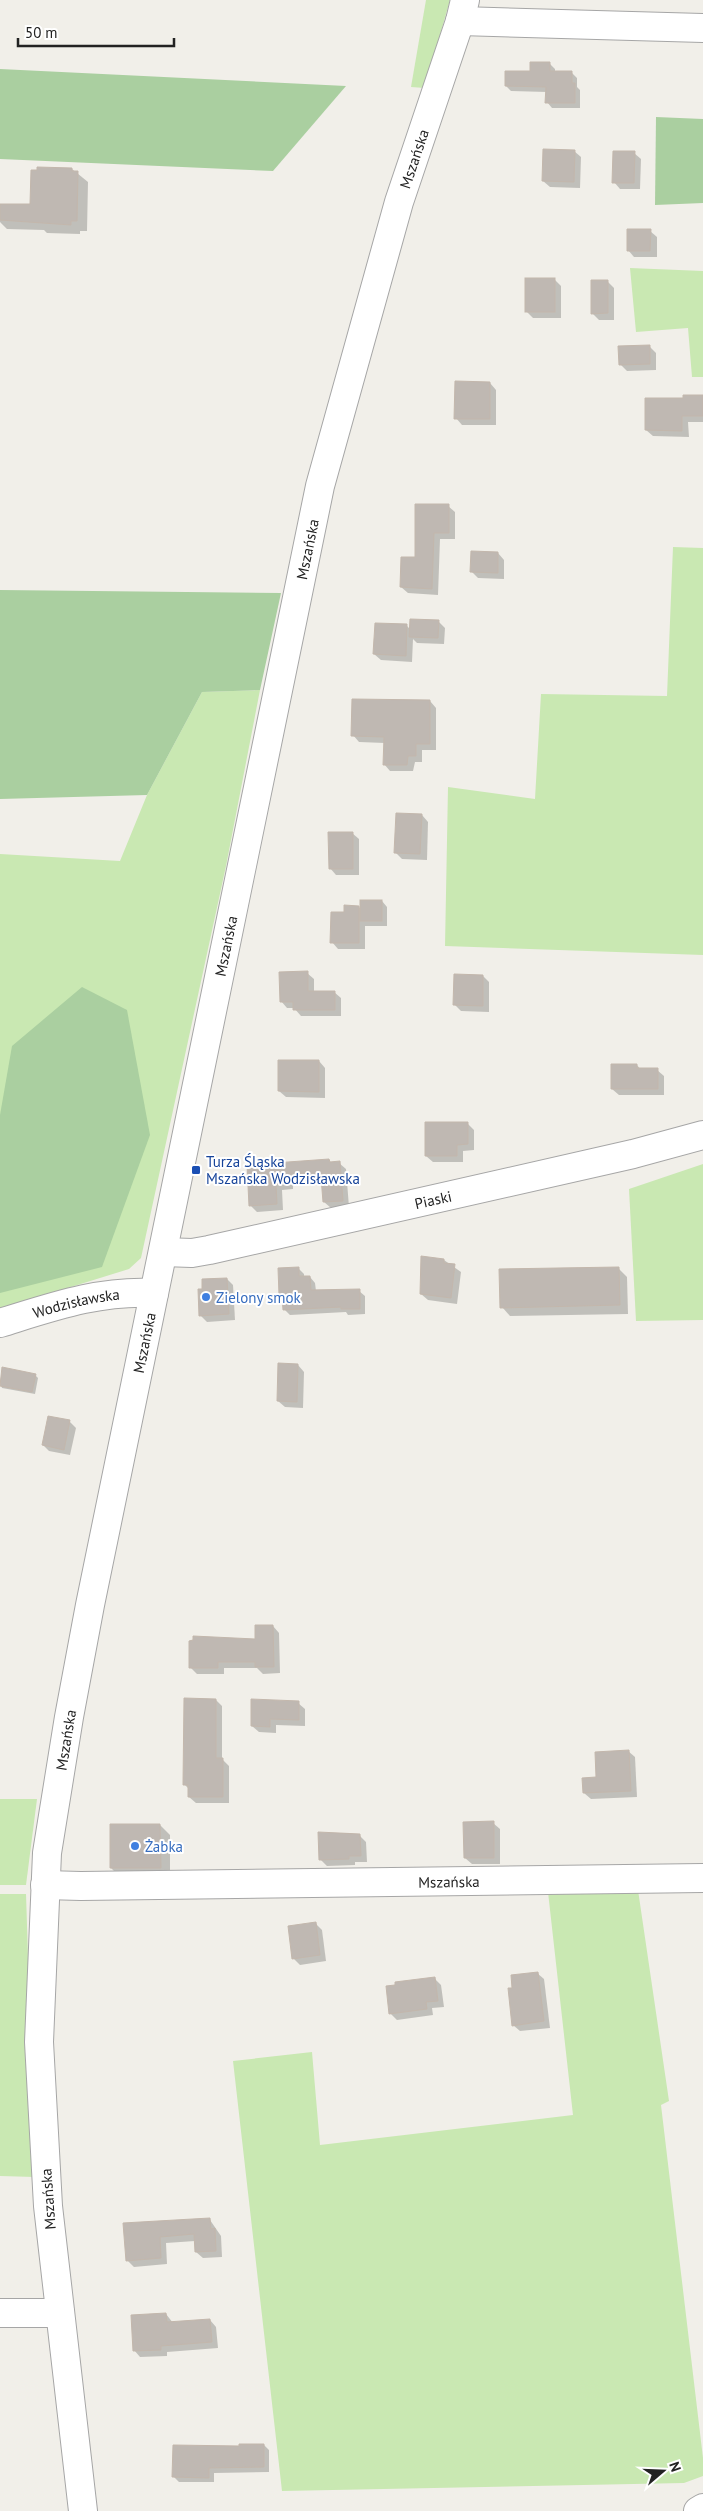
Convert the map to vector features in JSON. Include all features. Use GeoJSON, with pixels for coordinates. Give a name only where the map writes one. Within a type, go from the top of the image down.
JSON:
{"type":"FeatureCollection","features":[{"type":"Feature","properties":{"kind":"street","name":"Mszańska"},"geometry":{"type":"LineString","coordinates":[[83,2511],[48,2206],[39,2042],[45,1884],[68,1717],[320,486],[399,202],[463,10],[703,28]]}},
{"type":"Feature","properties":{"kind":"street","name":"Piaski"},"geometry":{"type":"LineString","coordinates":[[163,1252],[192,1253],[209,1250],[633,1154],[703,1135]]}},
{"type":"Feature","properties":{"kind":"street","name":"Wodzisławska"},"geometry":{"type":"LineString","coordinates":[[0,1323],[87,1296],[123,1292],[154,1293]]}},
{"type":"Feature","properties":{"kind":"street","name":"Mszańska"},"geometry":{"type":"LineString","coordinates":[[45,1884],[81,1886],[703,1878]]}},
{"type":"Feature","properties":{"kind":"street"},"geometry":{"type":"LineString","coordinates":[[0,2313],[60,2313]]}},
{"type":"Feature","properties":{"kind":"street"},"geometry":{"type":"LineString","coordinates":[[698,2511],[703,2508]]}},
{"type":"Feature","properties":{"kind":"green space"},"geometry":{"type":"Polygon","coordinates":[[[426,0],[450,0],[425,88],[411,87],[426,0]]]}},
{"type":"Feature","properties":{"kind":"green space"},"geometry":{"type":"Polygon","coordinates":[[[0,69],[346,86],[273,171],[0,159],[0,69]]]}},
{"type":"Feature","properties":{"kind":"green space"},"geometry":{"type":"Polygon","coordinates":[[[656,117],[703,119],[703,203],[655,205],[656,117]]]}},
{"type":"Feature","properties":{"kind":"green space"},"geometry":{"type":"Polygon","coordinates":[[[630,268],[703,271],[703,377],[692,377],[688,328],[636,332],[630,268]]]}},
{"type":"Feature","properties":{"kind":"green space"},"geometry":{"type":"Polygon","coordinates":[[[673,547],[703,548],[703,955],[445,946],[448,787],[535,799],[541,694],[667,696],[673,547]]]}},
{"type":"Feature","properties":{"kind":"green space"},"geometry":{"type":"Polygon","coordinates":[[[0,590],[281,593],[260,690],[202,692],[147,795],[0,799],[0,590]]]}},
{"type":"Feature","properties":{"kind":"green space"},"geometry":{"type":"Polygon","coordinates":[[[260,690],[226,866],[141,1258],[129,1269],[0,1309],[0,854],[120,861],[147,795],[202,692],[260,690]]]}},
{"type":"Feature","properties":{"kind":"green space"},"geometry":{"type":"Polygon","coordinates":[[[82,987],[127,1010],[150,1135],[102,1267],[0,1293],[0,1115],[12,1046],[82,987]]]}},
{"type":"Feature","properties":{"kind":"green space"},"geometry":{"type":"Polygon","coordinates":[[[703,1164],[703,1320],[636,1321],[629,1189],[703,1164]]]}},
{"type":"Feature","properties":{"kind":"green space"},"geometry":{"type":"Polygon","coordinates":[[[0,1799],[37,1799],[26,1885],[0,1885],[0,1799]]]}},
{"type":"Feature","properties":{"kind":"green space"},"geometry":{"type":"Polygon","coordinates":[[[638,1890],[669,2101],[661,2105],[703,2458],[703,2476],[684,2483],[282,2491],[233,2061],[312,2052],[320,2145],[573,2115],[548,1892],[638,1890]]]}},
{"type":"Feature","properties":{"kind":"green space"},"geometry":{"type":"Polygon","coordinates":[[[0,1894],[26,1894],[35,2177],[0,2176],[0,1894]]]}},
{"type":"Feature","properties":{"kind":"building"},"geometry":{"type":"Polygon","coordinates":[[[530,62],[550,62],[550,71],[572,71],[572,83],[575,83],[575,103],[545,103],[546,87],[505,86],[505,71],[530,71],[530,62]]]}},
{"type":"Feature","properties":{"kind":"building"},"geometry":{"type":"Polygon","coordinates":[[[543,149],[575,150],[574,182],[542,181],[543,149]]]}},
{"type":"Feature","properties":{"kind":"building"},"geometry":{"type":"Polygon","coordinates":[[[613,151],[635,151],[634,183],[612,183],[613,151]]]}},
{"type":"Feature","properties":{"kind":"building"},"geometry":{"type":"Polygon","coordinates":[[[37,167],[72,168],[72,171],[78,171],[77,221],[71,221],[71,225],[0,220],[0,204],[30,204],[31,170],[37,170],[37,167]]]}},
{"type":"Feature","properties":{"kind":"building"},"geometry":{"type":"Polygon","coordinates":[[[627,229],[651,229],[650,251],[627,251],[627,229]]]}},
{"type":"Feature","properties":{"kind":"building"},"geometry":{"type":"Polygon","coordinates":[[[525,278],[555,278],[555,312],[525,312],[525,278]]]}},
{"type":"Feature","properties":{"kind":"building"},"geometry":{"type":"Polygon","coordinates":[[[591,280],[608,280],[608,313],[591,314],[591,280]]]}},
{"type":"Feature","properties":{"kind":"building"},"geometry":{"type":"Polygon","coordinates":[[[650,345],[650,364],[619,365],[618,346],[650,345]]]}},
{"type":"Feature","properties":{"kind":"building"},"geometry":{"type":"Polygon","coordinates":[[[455,381],[490,382],[490,419],[454,419],[455,381]]]}},
{"type":"Feature","properties":{"kind":"building"},"geometry":{"type":"Polygon","coordinates":[[[683,395],[703,395],[703,416],[682,416],[682,431],[645,430],[645,398],[683,398],[683,395]]]}},
{"type":"Feature","properties":{"kind":"building"},"geometry":{"type":"Polygon","coordinates":[[[415,504],[449,504],[449,533],[434,533],[432,589],[400,587],[401,557],[415,557],[415,504]]]}},
{"type":"Feature","properties":{"kind":"building"},"geometry":{"type":"Polygon","coordinates":[[[471,551],[498,552],[498,573],[470,572],[471,551]]]}},
{"type":"Feature","properties":{"kind":"building"},"geometry":{"type":"Polygon","coordinates":[[[410,619],[439,620],[438,638],[409,637],[410,619]]]}},
{"type":"Feature","properties":{"kind":"building"},"geometry":{"type":"Polygon","coordinates":[[[375,623],[407,624],[406,656],[373,654],[375,623]]]}},
{"type":"Feature","properties":{"kind":"building"},"geometry":{"type":"Polygon","coordinates":[[[352,699],[430,700],[430,744],[416,744],[416,756],[408,756],[407,765],[383,765],[384,737],[351,736],[352,699]]]}},
{"type":"Feature","properties":{"kind":"building"},"geometry":{"type":"Polygon","coordinates":[[[396,813],[422,814],[420,854],[394,853],[396,813]]]}},
{"type":"Feature","properties":{"kind":"building"},"geometry":{"type":"Polygon","coordinates":[[[328,832],[353,832],[353,869],[329,869],[328,832]]]}},
{"type":"Feature","properties":{"kind":"building"},"geometry":{"type":"Polygon","coordinates":[[[360,900],[382,900],[382,921],[360,921],[360,900]]]}},
{"type":"Feature","properties":{"kind":"building"},"geometry":{"type":"Polygon","coordinates":[[[344,905],[359,906],[359,943],[330,943],[331,912],[344,912],[344,905]]]}},
{"type":"Feature","properties":{"kind":"building"},"geometry":{"type":"Polygon","coordinates":[[[308,971],[308,991],[335,991],[335,1010],[293,1010],[293,1002],[280,1002],[279,972],[308,971]]]}},
{"type":"Feature","properties":{"kind":"building"},"geometry":{"type":"Polygon","coordinates":[[[454,974],[483,975],[483,1006],[453,1005],[454,974]]]}},
{"type":"Feature","properties":{"kind":"building"},"geometry":{"type":"Polygon","coordinates":[[[278,1060],[319,1060],[319,1092],[278,1091],[278,1060]]]}},
{"type":"Feature","properties":{"kind":"building"},"geometry":{"type":"Polygon","coordinates":[[[611,1064],[637,1064],[637,1068],[658,1068],[658,1089],[611,1089],[611,1064]]]}},
{"type":"Feature","properties":{"kind":"building"},"geometry":{"type":"Polygon","coordinates":[[[425,1122],[468,1122],[468,1144],[457,1145],[457,1156],[425,1156],[425,1122]]]}},
{"type":"Feature","properties":{"kind":"building"},"geometry":{"type":"Polygon","coordinates":[[[329,1159],[330,1162],[340,1161],[343,1201],[323,1202],[321,1177],[287,1179],[287,1183],[276,1184],[277,1204],[249,1206],[247,1165],[329,1159]]]}},
{"type":"Feature","properties":{"kind":"building"},"geometry":{"type":"Polygon","coordinates":[[[421,1256],[444,1259],[444,1263],[455,1264],[451,1298],[420,1294],[421,1256]]]}},
{"type":"Feature","properties":{"kind":"building"},"geometry":{"type":"Polygon","coordinates":[[[299,1267],[299,1276],[310,1276],[311,1290],[360,1289],[360,1309],[341,1309],[341,1307],[283,1310],[282,1295],[279,1295],[278,1268],[299,1267]]]}},
{"type":"Feature","properties":{"kind":"building"},"geometry":{"type":"Polygon","coordinates":[[[619,1267],[620,1305],[500,1308],[499,1269],[619,1267]]]}},
{"type":"Feature","properties":{"kind":"building"},"geometry":{"type":"Polygon","coordinates":[[[227,1278],[229,1314],[199,1316],[198,1289],[202,1289],[202,1279],[227,1278]]]}},
{"type":"Feature","properties":{"kind":"building"},"geometry":{"type":"Polygon","coordinates":[[[278,1363],[298,1364],[297,1402],[277,1401],[278,1363]]]}},
{"type":"Feature","properties":{"kind":"building"},"geometry":{"type":"Polygon","coordinates":[[[2,1367],[36,1374],[32,1392],[0,1386],[2,1367]]]}},
{"type":"Feature","properties":{"kind":"building"},"geometry":{"type":"Polygon","coordinates":[[[48,1416],[70,1420],[64,1450],[42,1445],[48,1416]]]}},
{"type":"Feature","properties":{"kind":"building"},"geometry":{"type":"Polygon","coordinates":[[[255,1625],[273,1625],[274,1667],[255,1667],[255,1662],[218,1662],[218,1668],[189,1668],[189,1641],[193,1640],[193,1636],[255,1639],[255,1625]]]}},
{"type":"Feature","properties":{"kind":"building"},"geometry":{"type":"Polygon","coordinates":[[[184,1698],[216,1699],[216,1758],[223,1758],[223,1797],[188,1797],[188,1785],[183,1785],[184,1698]]]}},
{"type":"Feature","properties":{"kind":"building"},"geometry":{"type":"Polygon","coordinates":[[[251,1699],[299,1701],[299,1720],[270,1719],[270,1727],[251,1726],[251,1699]]]}},
{"type":"Feature","properties":{"kind":"building"},"geometry":{"type":"Polygon","coordinates":[[[629,1750],[631,1791],[583,1793],[582,1778],[596,1777],[595,1752],[629,1750]]]}},
{"type":"Feature","properties":{"kind":"building"},"geometry":{"type":"Polygon","coordinates":[[[494,1821],[494,1858],[464,1858],[463,1822],[494,1821]]]}},
{"type":"Feature","properties":{"kind":"building","name":"Żabka"},"geometry":{"type":"Polygon","coordinates":[[[110,1824],[160,1824],[161,1868],[110,1868],[110,1824]]]}},
{"type":"Feature","properties":{"kind":"building"},"geometry":{"type":"Polygon","coordinates":[[[318,1832],[360,1834],[361,1856],[349,1856],[349,1859],[319,1860],[318,1832]]]}},
{"type":"Feature","properties":{"kind":"building"},"geometry":{"type":"Polygon","coordinates":[[[316,1922],[320,1955],[292,1959],[288,1926],[316,1922]]]}},
{"type":"Feature","properties":{"kind":"building"},"geometry":{"type":"Polygon","coordinates":[[[538,1972],[544,2021],[512,2026],[508,1988],[512,1988],[511,1975],[538,1972]]]}},
{"type":"Feature","properties":{"kind":"building"},"geometry":{"type":"Polygon","coordinates":[[[435,1977],[438,2001],[426,2002],[427,2009],[389,2014],[386,1986],[395,1985],[395,1982],[435,1977]]]}},
{"type":"Feature","properties":{"kind":"building"},"geometry":{"type":"Polygon","coordinates":[[[210,2218],[211,2229],[215,2228],[216,2251],[195,2252],[194,2234],[160,2237],[161,2258],[126,2261],[123,2223],[210,2218]]]}},
{"type":"Feature","properties":{"kind":"building"},"geometry":{"type":"Polygon","coordinates":[[[166,2313],[167,2322],[210,2319],[212,2342],[161,2346],[161,2350],[133,2351],[131,2315],[166,2313]]]}},
{"type":"Feature","properties":{"kind":"building"},"geometry":{"type":"Polygon","coordinates":[[[239,2444],[264,2444],[264,2467],[209,2468],[209,2478],[172,2477],[173,2445],[239,2446],[239,2444]]]}},
{"type":"Feature","properties":{"kind":"place","name":"Turza Śląska Mszańska Wodzisławska"},"geometry":{"type":"Point","coordinates":[196,1170]}},
{"type":"Feature","properties":{"kind":"place","name":"Zielony smok"},"geometry":{"type":"Point","coordinates":[206,1297]}},
{"type":"Feature","properties":{"kind":"place","name":"Żabka"},"geometry":{"type":"Point","coordinates":[135,1846]}}]}
